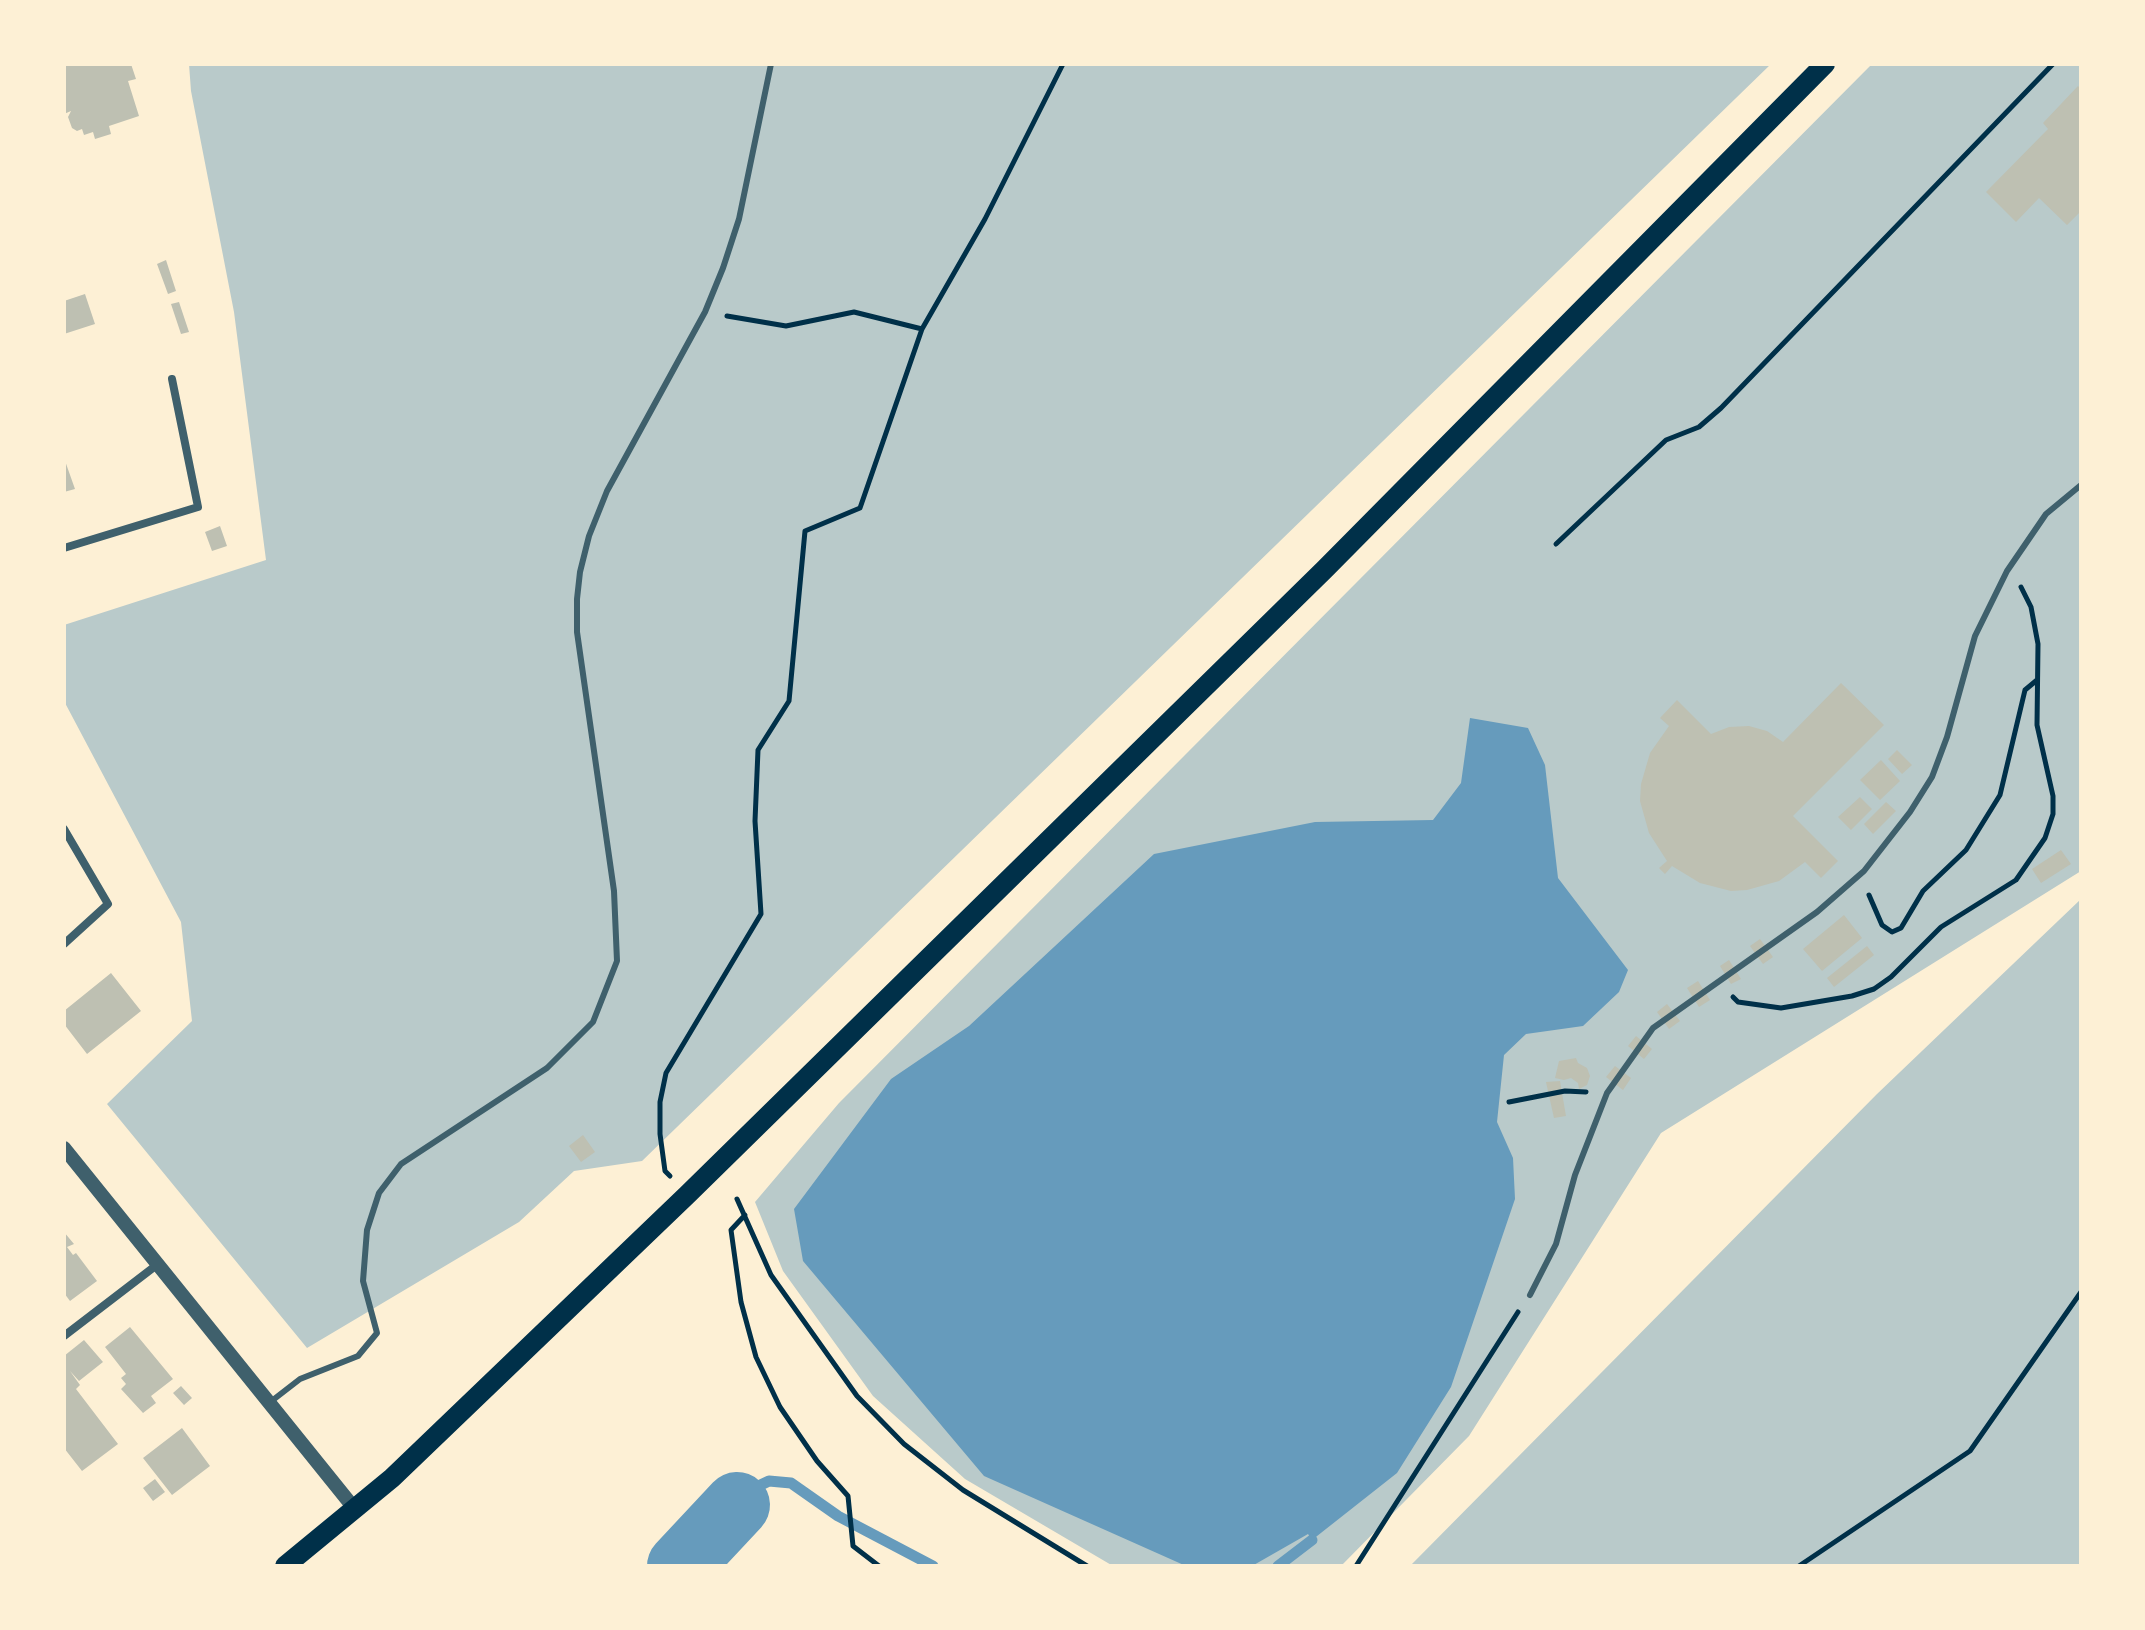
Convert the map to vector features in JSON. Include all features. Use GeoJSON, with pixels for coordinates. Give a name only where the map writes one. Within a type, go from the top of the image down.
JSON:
{"type":"FeatureCollection","features":[{"type":"Feature","properties":{"kind":"main road"},"geometry":{"type":"LineString","coordinates":[[285,1566],[401,1469],[687,1195],[1325,569],[1825,64]]}},
{"type":"Feature","properties":{"kind":"street"},"geometry":{"type":"LineString","coordinates":[[64,548],[198,507],[172,379]]}},
{"type":"Feature","properties":{"kind":"street"},"geometry":{"type":"LineString","coordinates":[[64,829],[108,904],[64,944]]}},
{"type":"Feature","properties":{"kind":"street"},"geometry":{"type":"LineString","coordinates":[[64,1148],[354,1508]]}},
{"type":"Feature","properties":{"kind":"street"},"geometry":{"type":"LineString","coordinates":[[64,1336],[159,1263]]}},
{"type":"Feature","properties":{"kind":"lane"},"geometry":{"type":"LineString","coordinates":[[269,1403],[300,1379],[358,1356],[377,1333],[363,1281],[367,1230],[379,1193],[401,1164],[547,1068],[593,1022],[617,961],[614,891],[577,632],[580,572],[589,536],[607,491],[705,312],[739,219],[771,64]]}},
{"type":"Feature","properties":{"kind":"lane"},"geometry":{"type":"LineString","coordinates":[[1530,1295],[1556,1244],[1575,1175],[1607,1093],[1653,1028],[1817,912],[1857,877],[1910,812],[1932,777],[1947,737],[1975,636],[2007,571],[2046,514],[2081,485]]}},
{"type":"Feature","properties":{"kind":"path"},"geometry":{"type":"LineString","coordinates":[[687,1195],[665,1171],[661,1154],[660,1102],[666,1073],[677,1052],[761,914],[755,821],[758,750],[789,701],[805,531],[860,508],[922,329],[985,219],[1063,64]]}},
{"type":"Feature","properties":{"kind":"path"},"geometry":{"type":"LineString","coordinates":[[1556,544],[1666,440],[1699,427],[1721,408],[2053,64]]}},
{"type":"Feature","properties":{"kind":"path"},"geometry":{"type":"LineString","coordinates":[[705,312],[786,326],[854,312],[922,329]]}},
{"type":"Feature","properties":{"kind":"path"},"geometry":{"type":"LineString","coordinates":[[1720,980],[1738,1002],[1781,1008],[1852,996],[1874,989],[1891,977],[1941,927],[2016,880],[2045,838],[2053,814],[2053,796],[2039,741],[2038,644],[2031,607],[2023,590],[2007,571]]}},
{"type":"Feature","properties":{"kind":"path"},"geometry":{"type":"LineString","coordinates":[[1857,877],[1869,894],[1882,925],[1892,932],[1901,928],[1923,891],[1966,850],[2000,795],[2025,690],[2037,680]]}},
{"type":"Feature","properties":{"kind":"path"},"geometry":{"type":"LineString","coordinates":[[1509,1102],[1565,1091],[1607,1093]]}},
{"type":"Feature","properties":{"kind":"path"},"geometry":{"type":"LineString","coordinates":[[737,1199],[771,1275],[857,1396],[904,1444],[963,1490],[1087,1566]]}},
{"type":"Feature","properties":{"kind":"path"},"geometry":{"type":"LineString","coordinates":[[745,1215],[731,1230],[741,1302],[756,1357],[780,1407],[817,1461],[848,1496],[853,1546],[879,1566]]}},
{"type":"Feature","properties":{"kind":"path"},"geometry":{"type":"LineString","coordinates":[[1799,1566],[1970,1451],[2081,1292]]}},
{"type":"Feature","properties":{"kind":"path"},"geometry":{"type":"LineString","coordinates":[[1356,1566],[1530,1295]]}},
{"type":"Feature","properties":{"kind":"shaded area"},"geometry":{"type":"Polygon","coordinates":[[[189,64],[1771,64],[642,1161],[574,1171],[519,1222],[307,1348],[107,1104],[192,1021],[181,922],[64,701],[64,625],[266,560],[234,312],[191,91],[189,64]]]}},
{"type":"Feature","properties":{"kind":"shaded area"},"geometry":{"type":"Polygon","coordinates":[[[1872,64],[2081,64],[2081,871],[1661,1133],[1469,1436],[1341,1566],[1113,1566],[965,1479],[873,1396],[783,1271],[755,1202],[839,1103],[1872,64]]]}},
{"type":"Feature","properties":{"kind":"shaded area"},"geometry":{"type":"Polygon","coordinates":[[[2081,899],[2081,1566],[1410,1566],[1877,1094],[2081,899]]]}},
{"type":"Feature","properties":{"kind":"water"},"geometry":{"type":"Polygon","coordinates":[[[1470,718],[1528,728],[1545,765],[1558,878],[1628,970],[1619,992],[1583,1026],[1526,1034],[1504,1055],[1497,1122],[1513,1158],[1515,1199],[1451,1387],[1397,1473],[1312,1540],[1308,1534],[1252,1566],[1186,1566],[984,1476],[803,1261],[794,1209],[891,1079],[969,1026],[1154,854],[1315,822],[1433,820],[1461,783],[1470,718]]]}},
{"type":"Feature","properties":{"kind":"building"},"geometry":{"type":"Polygon","coordinates":[[[64,64],[131,64],[136,79],[128,81],[139,116],[109,126],[111,134],[95,139],[93,132],[84,135],[82,129],[77,131],[72,128],[68,117],[71,111],[64,114],[64,64]]]}},
{"type":"Feature","properties":{"kind":"building"},"geometry":{"type":"Polygon","coordinates":[[[2078,86],[2081,89],[2081,211],[2067,225],[2039,198],[2016,222],[1986,192],[2048,129],[2043,123],[2078,86]]]}},
{"type":"Feature","properties":{"kind":"building"},"geometry":{"type":"Polygon","coordinates":[[[166,260],[176,291],[168,294],[157,264],[166,260]]]}},
{"type":"Feature","properties":{"kind":"building"},"geometry":{"type":"Polygon","coordinates":[[[85,294],[95,324],[64,334],[64,301],[85,294]]]}},
{"type":"Feature","properties":{"kind":"building"},"geometry":{"type":"Polygon","coordinates":[[[179,302],[189,332],[181,334],[171,304],[179,302]]]}},
{"type":"Feature","properties":{"kind":"building"},"geometry":{"type":"Polygon","coordinates":[[[64,458],[75,489],[64,492],[64,458]]]}},
{"type":"Feature","properties":{"kind":"building"},"geometry":{"type":"Polygon","coordinates":[[[220,526],[227,546],[212,551],[205,532],[220,526]]]}},
{"type":"Feature","properties":{"kind":"building"},"geometry":{"type":"Polygon","coordinates":[[[1841,683],[1884,725],[1793,816],[1838,861],[1821,878],[1805,862],[1779,881],[1747,890],[1731,891],[1700,883],[1672,866],[1665,874],[1659,868],[1667,861],[1649,833],[1640,801],[1641,784],[1650,753],[1669,726],[1660,718],[1677,700],[1711,734],[1729,727],[1749,726],[1767,731],[1783,742],[1841,683]]]}},
{"type":"Feature","properties":{"kind":"building"},"geometry":{"type":"Polygon","coordinates":[[[1897,750],[1912,765],[1902,774],[1888,759],[1897,750]]]}},
{"type":"Feature","properties":{"kind":"building"},"geometry":{"type":"Polygon","coordinates":[[[1881,760],[1900,781],[1880,800],[1860,780],[1881,760]]]}},
{"type":"Feature","properties":{"kind":"building"},"geometry":{"type":"Polygon","coordinates":[[[1860,797],[1872,809],[1851,830],[1838,817],[1860,797]]]}},
{"type":"Feature","properties":{"kind":"building"},"geometry":{"type":"Polygon","coordinates":[[[1886,802],[1896,811],[1873,834],[1864,824],[1886,802]]]}},
{"type":"Feature","properties":{"kind":"building"},"geometry":{"type":"Polygon","coordinates":[[[2061,850],[2071,864],[2041,883],[2032,869],[2061,850]]]}},
{"type":"Feature","properties":{"kind":"building"},"geometry":{"type":"Polygon","coordinates":[[[1844,915],[1862,938],[1822,971],[1803,949],[1844,915]]]}},
{"type":"Feature","properties":{"kind":"building"},"geometry":{"type":"Polygon","coordinates":[[[1760,939],[1773,957],[1763,964],[1750,946],[1760,939]]]}},
{"type":"Feature","properties":{"kind":"building"},"geometry":{"type":"Polygon","coordinates":[[[1867,946],[1874,955],[1834,987],[1827,978],[1867,946]]]}},
{"type":"Feature","properties":{"kind":"building"},"geometry":{"type":"Polygon","coordinates":[[[1729,960],[1741,979],[1731,984],[1720,966],[1729,960]]]}},
{"type":"Feature","properties":{"kind":"building"},"geometry":{"type":"Polygon","coordinates":[[[111,973],[141,1011],[87,1054],[64,1024],[64,1011],[111,973]]]}},
{"type":"Feature","properties":{"kind":"building"},"geometry":{"type":"Polygon","coordinates":[[[1698,981],[1710,1000],[1699,1007],[1687,988],[1698,981]]]}},
{"type":"Feature","properties":{"kind":"building"},"geometry":{"type":"Polygon","coordinates":[[[1667,1004],[1680,1021],[1669,1029],[1657,1012],[1667,1004]]]}},
{"type":"Feature","properties":{"kind":"building"},"geometry":{"type":"Polygon","coordinates":[[[1636,1036],[1652,1049],[1644,1059],[1628,1046],[1636,1036]]]}},
{"type":"Feature","properties":{"kind":"building"},"geometry":{"type":"Polygon","coordinates":[[[1576,1058],[1587,1068],[1590,1076],[1587,1085],[1579,1089],[1578,1083],[1571,1078],[1555,1078],[1559,1061],[1576,1058]]]}},
{"type":"Feature","properties":{"kind":"building"},"geometry":{"type":"Polygon","coordinates":[[[1615,1066],[1631,1078],[1623,1090],[1606,1077],[1615,1066]]]}},
{"type":"Feature","properties":{"kind":"building"},"geometry":{"type":"Polygon","coordinates":[[[1560,1081],[1566,1116],[1554,1118],[1546,1082],[1560,1081]]]}},
{"type":"Feature","properties":{"kind":"building"},"geometry":{"type":"Polygon","coordinates":[[[583,1135],[595,1152],[581,1162],[569,1146],[583,1135]]]}},
{"type":"Feature","properties":{"kind":"building"},"geometry":{"type":"Polygon","coordinates":[[[64,1232],[74,1244],[67,1247],[73,1255],[76,1253],[97,1281],[70,1301],[64,1293],[64,1232]]]}},
{"type":"Feature","properties":{"kind":"building"},"geometry":{"type":"Polygon","coordinates":[[[130,1327],[173,1379],[151,1396],[156,1403],[143,1413],[121,1389],[126,1384],[121,1378],[126,1374],[105,1347],[130,1327]]]}},
{"type":"Feature","properties":{"kind":"building"},"geometry":{"type":"Polygon","coordinates":[[[84,1340],[103,1362],[79,1381],[70,1371],[80,1385],[76,1389],[118,1444],[82,1471],[64,1448],[64,1356],[84,1340]]]}},
{"type":"Feature","properties":{"kind":"building"},"geometry":{"type":"Polygon","coordinates":[[[181,1386],[192,1398],[184,1405],[173,1393],[181,1386]]]}},
{"type":"Feature","properties":{"kind":"building"},"geometry":{"type":"Polygon","coordinates":[[[182,1428],[210,1466],[172,1495],[143,1458],[182,1428]]]}},
{"type":"Feature","properties":{"kind":"building"},"geometry":{"type":"Polygon","coordinates":[[[155,1479],[165,1492],[153,1501],[143,1488],[155,1479]]]}},
{"type":"Feature","properties":{"kind":"waterway"},"geometry":{"type":"LineString","coordinates":[[737,1505],[752,1489],[769,1481],[791,1483],[838,1516],[933,1566]]}},
{"type":"Feature","properties":{"kind":"waterway"},"geometry":{"type":"LineString","coordinates":[[680,1566],[737,1505]]}},
{"type":"Feature","properties":{"kind":"waterway"},"geometry":{"type":"LineString","coordinates":[[1278,1566],[1312,1540]]}}]}
